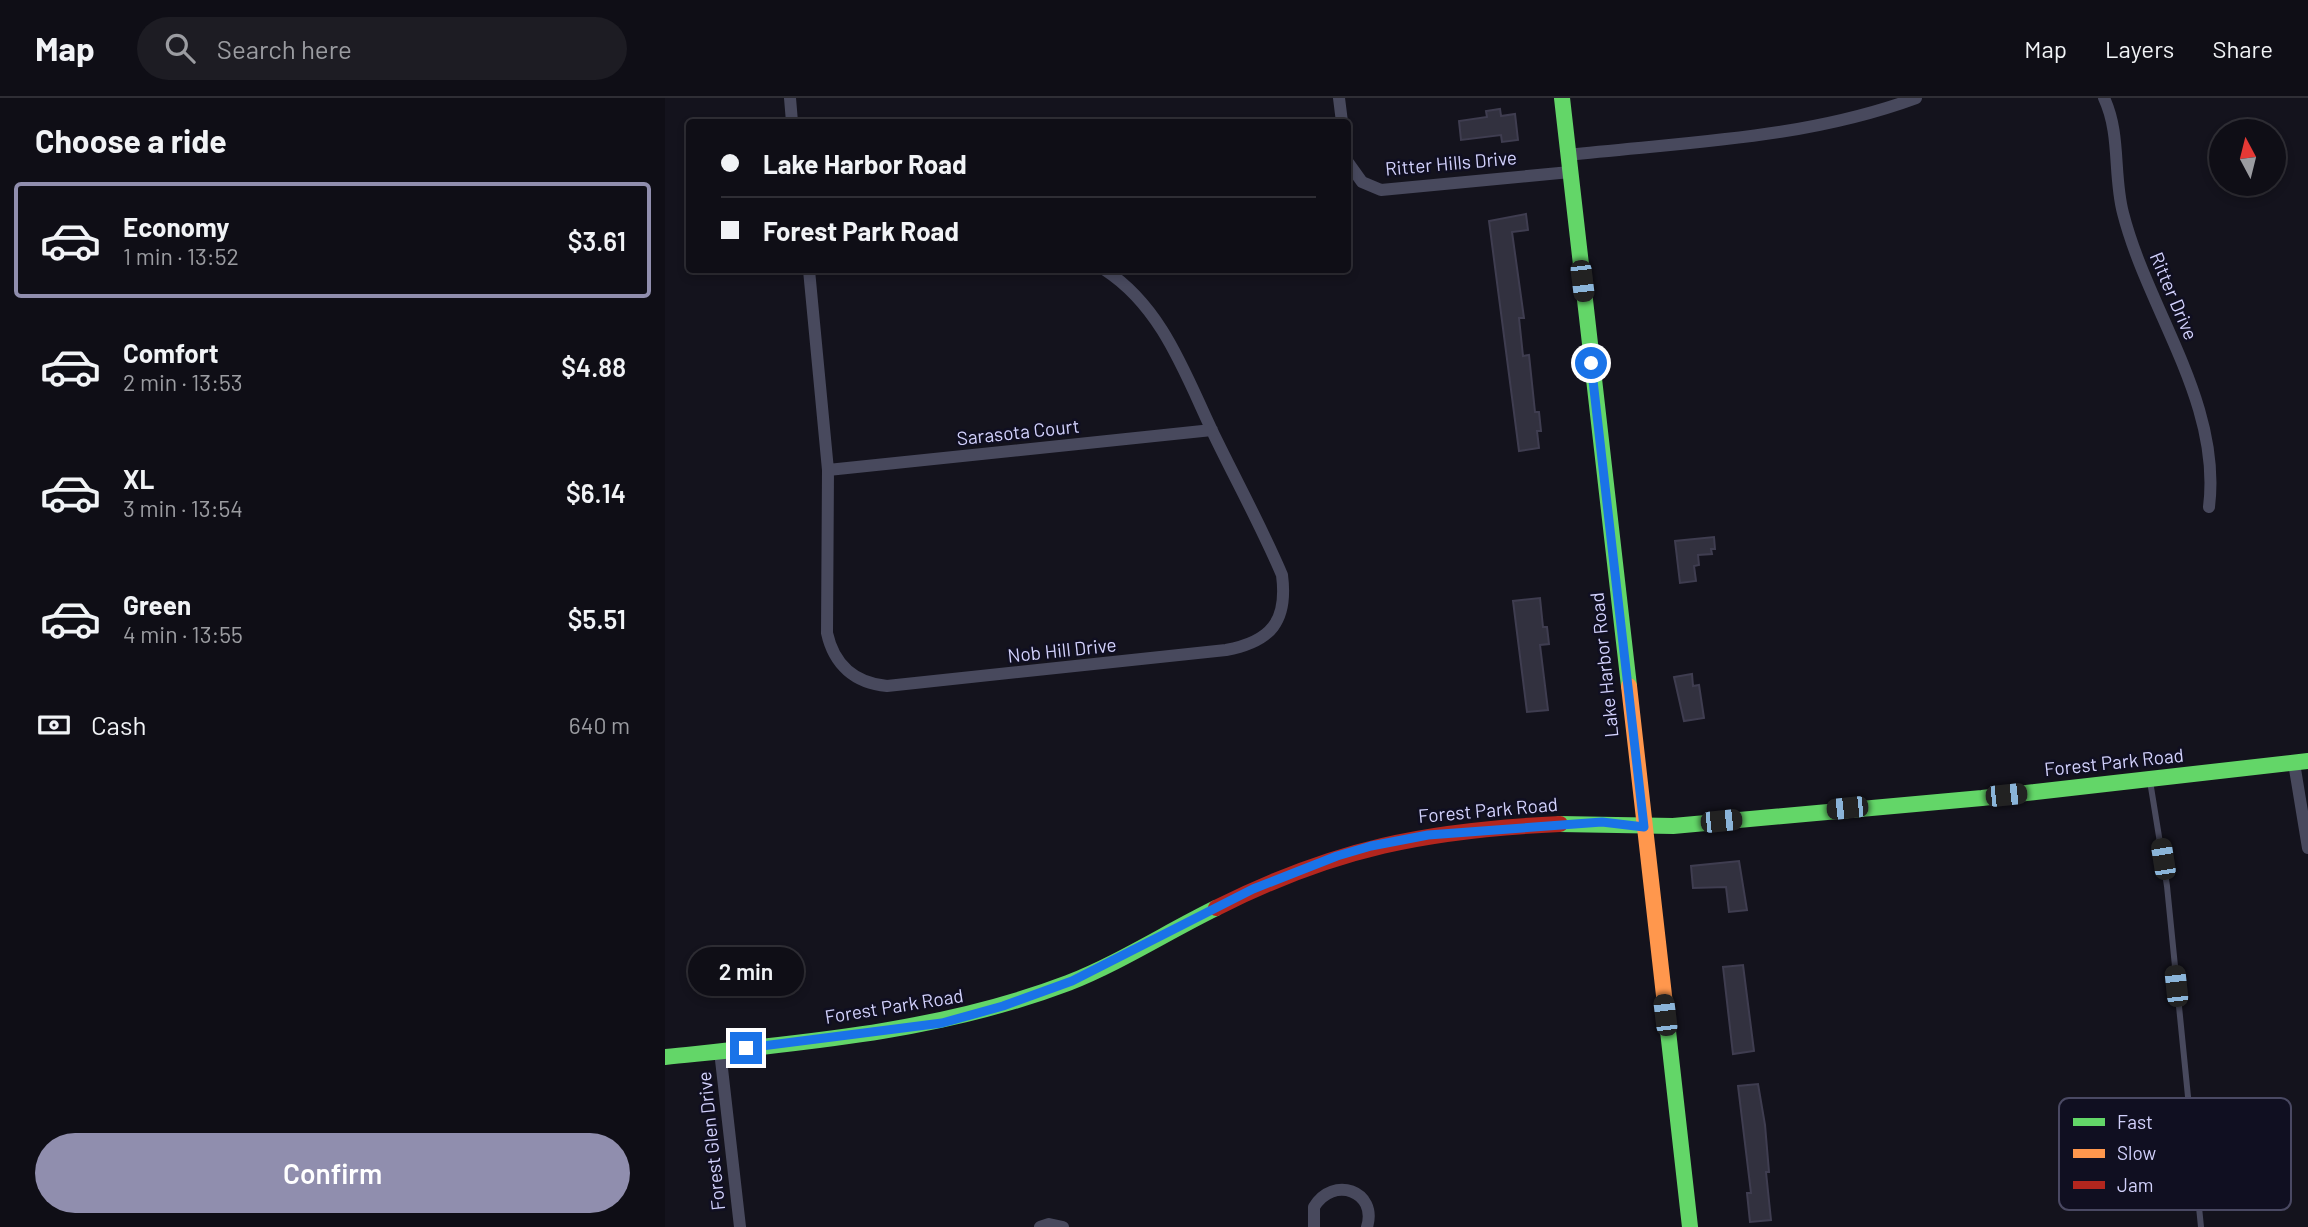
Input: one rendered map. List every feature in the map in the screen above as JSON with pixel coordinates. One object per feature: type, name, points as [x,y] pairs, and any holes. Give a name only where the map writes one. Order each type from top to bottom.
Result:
[{"type":"street","points":[[790,98],[792,119]]},
{"type":"street","points":[[1339,98],[1342,119]]},
{"type":"street","name":"Lake Harbor Road","points":[[1562,98],[1690,1227]]},
{"type":"street","points":[[1568,155],[1801,131],[1880,111],[1916,98]]},
{"type":"street","name":"Ritter Drive","points":[[2104,98],[2113,125],[2122,210],[2140,270],[2177,353],[2207,437],[2213,479],[2209,507]]},
{"type":"street","name":"Ritter Hills Drive","points":[[1351,168],[1361,182],[1381,190],[1570,172]]},
{"type":"street","name":"Nob Hill Drive","points":[[809,273],[828,470],[829,642],[838,661],[853,676],[878,685],[954,681],[1226,650],[1261,640],[1278,620],[1283,607],[1282,575],[1187,375],[1157,321],[1132,291],[1109,273]]},
{"type":"street","name":"Sarasota Court","points":[[828,470],[1212,430]]},
{"type":"street","points":[[2301,762],[2308,848]]},
{"type":"street","name":"Forest Park Road","points":[[665,1057],[942,1023],[1003,1006],[1072,981],[1253,889],[1337,856],[1428,835],[1588,823],[1644,827],[1982,797],[2301,762]]},
{"type":"street","name":"Forest Glen Drive","points":[[720,1051],[740,1227]]},
{"type":"street","points":[[1314,1227],[1314,1207],[1319,1199],[1336,1189],[1346,1189],[1362,1198],[1369,1214],[1367,1227]]},
{"type":"street","points":[[1040,1227],[1063,1227]]},
{"type":"lane","points":[[2150,779],[2167,886],[2188,1098]]},
{"type":"building","points":[[1500,109],[1501,116],[1515,114],[1518,140],[1502,142],[1501,135],[1461,140],[1459,121],[1487,117],[1486,111]]},
{"type":"building","points":[[1526,214],[1528,230],[1512,232],[1524,318],[1519,318],[1523,356],[1529,355],[1535,412],[1539,412],[1541,431],[1537,431],[1539,448],[1519,451],[1489,221]]},
{"type":"building","points":[[1714,537],[1715,549],[1711,549],[1712,554],[1698,555],[1699,565],[1694,566],[1696,581],[1680,583],[1675,541]]},
{"type":"building","points":[[1540,598],[1543,627],[1547,627],[1549,644],[1540,645],[1548,710],[1527,712],[1513,601]]},
{"type":"building","points":[[1692,674],[1693,686],[1699,685],[1704,718],[1684,721],[1674,677]]},
{"type":"building","points":[[1739,861],[1747,910],[1729,912],[1726,887],[1693,888],[1691,866]]},
{"type":"building","points":[[1743,965],[1754,1051],[1733,1054],[1723,967]]},
{"type":"building","points":[[1758,1084],[1765,1125],[1771,1220],[1750,1222],[1747,1193],[1751,1193],[1738,1086]]},
{"type":"traffic: fast","points":[[1562,98],[1629,686]]},
{"type":"traffic: fast","points":[[1560,824],[1673,826],[1982,798],[2308,761]]},
{"type":"traffic: fast","points":[[665,1057],[869,1033],[920,1024],[1019,1000],[1087,975],[1216,908]]},
{"type":"traffic: fast","points":[[1666,1013],[1690,1227]]},
{"type":"traffic: slow","points":[[1629,686],[1666,1013]]},
{"type":"traffic: jam","points":[[1216,908],[1301,870],[1383,846],[1467,831],[1560,824]]},
{"type":"route","points":[[746,1048],[942,1023],[1003,1006],[1072,981],[1253,889],[1337,856],[1371,846],[1428,835],[1602,822],[1644,827],[1591,363]]}]
